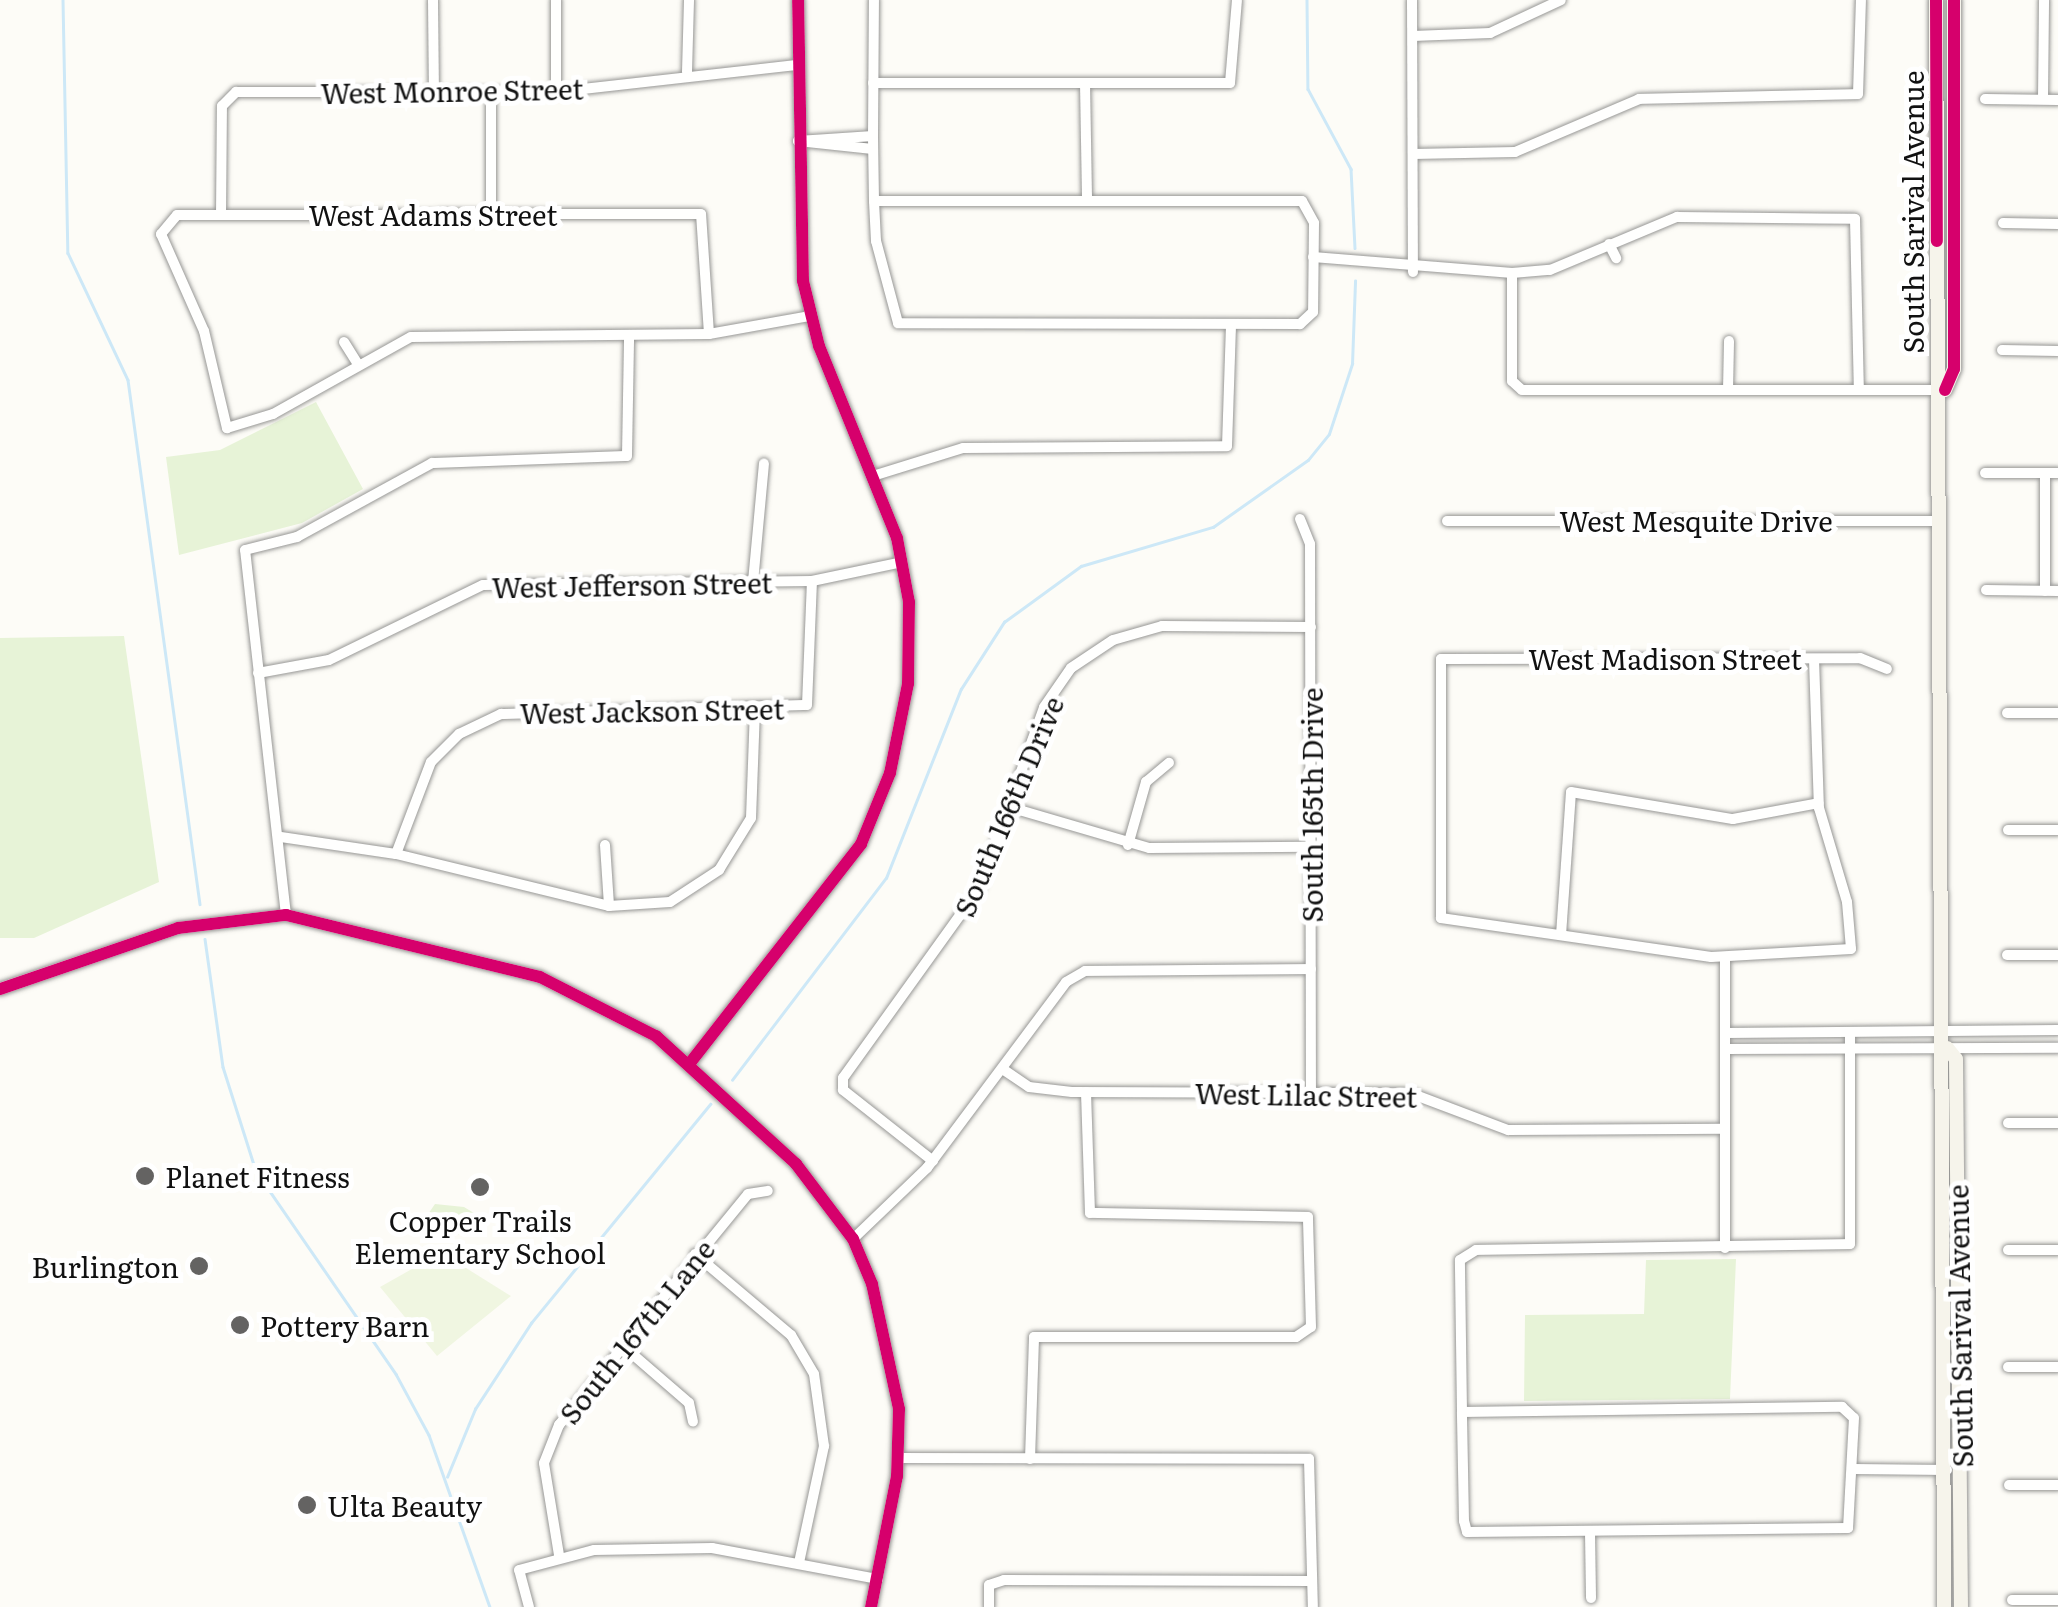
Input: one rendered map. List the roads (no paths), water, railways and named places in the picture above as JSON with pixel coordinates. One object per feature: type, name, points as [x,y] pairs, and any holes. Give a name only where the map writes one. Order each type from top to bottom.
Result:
[{"type":"main road","name":"South Sarival Avenue","points":[[1936,0],[1937,368],[1945,390],[1947,1030],[1946,1048],[1937,1059],[1944,1607]]},
{"type":"main road","name":"South Sarival Avenue","points":[[1945,390],[1954,369],[1954,0]]},
{"type":"main road","name":"South Sarival Avenue","points":[[1946,1048],[1956,1059],[1961,1607]]},
{"type":"street","points":[[433,0],[434,92]]},
{"type":"street","points":[[556,0],[556,92]]},
{"type":"street","points":[[687,72],[689,0]]},
{"type":"street","points":[[690,1063],[862,844],[906,705],[902,562],[876,475],[819,346],[810,316],[798,141],[798,0]]},
{"type":"street","points":[[874,0],[874,201],[898,323],[1231,324],[1310,319],[1310,208],[1086,200],[874,201]]},
{"type":"street","points":[[873,83],[1236,79],[1237,0]]},
{"type":"street","points":[[1412,0],[1413,272]]},
{"type":"street","points":[[1413,36],[1490,32],[1561,0]]},
{"type":"street","points":[[1413,154],[1515,152],[1639,99],[1858,94],[1860,0]]},
{"type":"street","points":[[2043,100],[2044,0]]},
{"type":"street","name":"West Monroe Street","points":[[221,214],[225,96],[556,92],[687,72],[798,65]]},
{"type":"street","points":[[1085,83],[1086,200]]},
{"type":"street","points":[[491,92],[491,214]]},
{"type":"street","points":[[1984,100],[2058,100]]},
{"type":"street","points":[[798,141],[873,136]]},
{"type":"street","points":[[798,141],[873,150]]},
{"type":"street","name":"West Adams Street","points":[[357,363],[273,414],[226,428],[204,330],[164,252],[165,218],[221,214],[701,214],[709,334]]},
{"type":"street","points":[[1313,257],[1413,272],[1512,274],[1550,270],[1676,216],[1854,218],[1859,390]]},
{"type":"street","points":[[2004,223],[2058,224]]},
{"type":"street","points":[[1609,244],[1616,258]]},
{"type":"street","points":[[1512,274],[1514,388],[1945,390]]},
{"type":"street","points":[[344,342],[357,363],[425,336],[709,334],[810,316]]},
{"type":"street","points":[[876,475],[963,448],[1227,446],[1231,324]]},
{"type":"street","points":[[286,915],[245,550],[297,537],[432,462],[627,456],[629,336]]},
{"type":"street","points":[[1728,390],[1729,341]]},
{"type":"street","points":[[2002,350],[2058,350]]},
{"type":"street","points":[[753,582],[764,464]]},
{"type":"street","points":[[1985,473],[2058,473]]},
{"type":"street","points":[[2045,473],[2045,591]]},
{"type":"street","name":"South 165th Drive","points":[[1300,519],[1310,544],[1311,1092]]},
{"type":"street","name":"West Mesquite Drive","points":[[1448,521],[1945,521]]},
{"type":"street","name":"West Jefferson Street","points":[[258,673],[329,660],[483,585],[812,581],[902,562]]},
{"type":"street","name":"West Jackson Street","points":[[396,854],[430,762],[459,734],[501,714],[808,705],[812,581]]},
{"type":"street","points":[[1986,590],[2058,591]]},
{"type":"street","name":"South 166th Drive","points":[[932,1161],[843,1090],[950,940],[1010,807],[1044,706],[1071,668],[1113,640],[1162,626],[1311,626]]},
{"type":"street","name":"West Madison Street","points":[[1562,935],[1441,918],[1441,659],[1814,659],[1887,669]]},
{"type":"street","points":[[1814,659],[1818,803],[1851,949],[1726,957],[1562,935],[1571,792],[1733,819],[1818,803]]},
{"type":"street","points":[[280,837],[396,854],[609,906],[680,898],[719,870],[750,818],[755,707]]},
{"type":"street","points":[[2007,713],[2058,713]]},
{"type":"street","points":[[1128,845],[1146,782],[1169,763]]},
{"type":"street","points":[[1010,807],[1128,845],[1311,847]]},
{"type":"street","points":[[2008,830],[2058,830]]},
{"type":"street","points":[[605,845],[609,906]]},
{"type":"street","points":[[0,989],[203,922],[286,915],[540,977],[631,1019],[690,1063],[796,1164],[852,1239],[889,1336],[898,1458],[871,1607]]},
{"type":"street","points":[[2007,956],[2058,956]]},
{"type":"street","points":[[1726,957],[1726,1248]]},
{"type":"street","points":[[852,1239],[932,1161],[1004,1070],[1066,982],[1084,970],[1311,970]]},
{"type":"street","points":[[1726,1033],[2058,1030]]},
{"type":"street","points":[[1462,1412],[1851,1412],[1853,1469],[1848,1528],[1467,1532],[1462,1412],[1467,1252],[1850,1244],[1850,1032]]},
{"type":"street","points":[[1726,1049],[2058,1048]]},
{"type":"street","name":"West Lilac Street","points":[[1004,1070],[1029,1087],[1086,1092],[1431,1096],[1508,1130],[1725,1129]]},
{"type":"street","points":[[1030,1459],[1034,1337],[1306,1334],[1308,1216],[1090,1213],[1086,1092]]},
{"type":"street","points":[[2008,1123],[2058,1123]]},
{"type":"street","name":"South 167th Lane","points":[[560,1556],[544,1463],[559,1425],[695,1254],[748,1194],[768,1191]]},
{"type":"street","points":[[2008,1250],[2058,1250]]},
{"type":"street","points":[[695,1254],[791,1335],[814,1374],[824,1446],[799,1563]]},
{"type":"street","points":[[622,1346],[688,1403],[693,1422]]},
{"type":"street","points":[[2008,1367],[2058,1367]]},
{"type":"street","points":[[898,1458],[1309,1458],[1313,1607]]},
{"type":"street","points":[[1853,1469],[1961,1470]]},
{"type":"street","points":[[2010,1485],[2058,1484]]},
{"type":"street","points":[[1590,1533],[1591,1598]]},
{"type":"street","points":[[529,1607],[519,1570],[560,1556],[688,1546],[878,1579]]},
{"type":"street","points":[[989,1607],[989,1585],[1312,1581]]},
{"type":"street","points":[[2012,1600],[2058,1600]]},
{"type":"waterway","points":[[63,0],[68,253],[128,380],[200,904]]},
{"type":"waterway","points":[[1307,0],[1308,89],[1351,169],[1355,248]]},
{"type":"waterway","points":[[732,1080],[886,878],[961,689],[1004,622],[1081,566],[1213,527],[1308,460],[1329,434],[1352,364],[1355,281]]},
{"type":"waterway","points":[[205,939],[223,1067],[256,1171],[396,1374],[429,1435],[490,1607]]},
{"type":"waterway","points":[[447,1477],[475,1409],[531,1323],[710,1104]]},
{"type":"place","name":"Planet Fitness","points":[[145,1176]]},
{"type":"place","name":"Copper Trails Elementary School","points":[[480,1187]]},
{"type":"place","name":"Burlington","points":[[199,1266]]},
{"type":"place","name":"Pottery Barn","points":[[240,1325]]},
{"type":"place","name":"Ulta Beauty","points":[[307,1505]]}]
